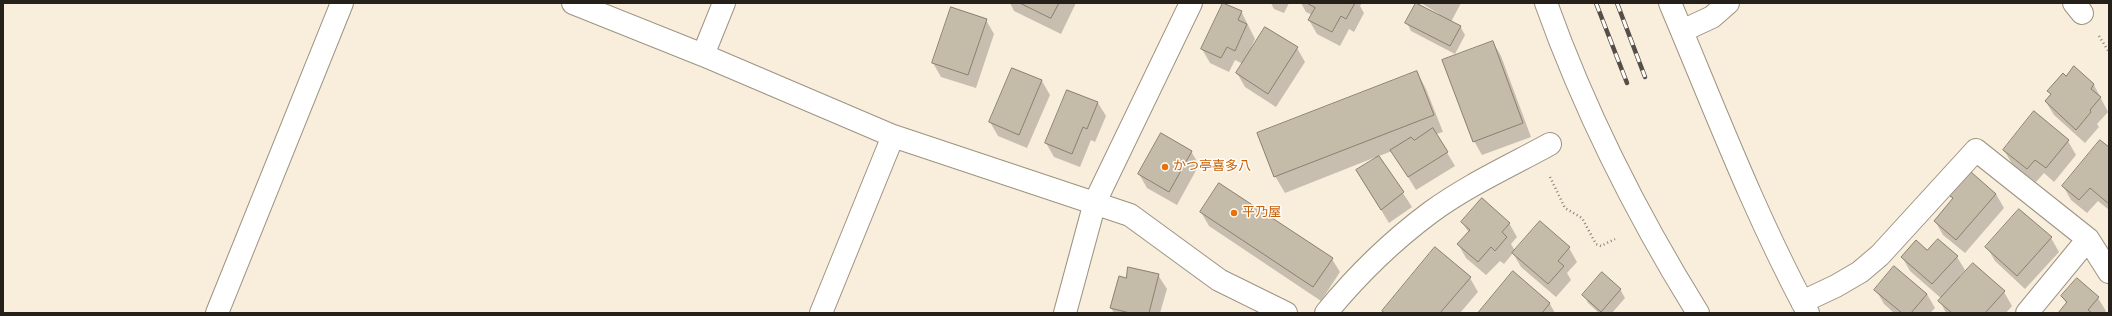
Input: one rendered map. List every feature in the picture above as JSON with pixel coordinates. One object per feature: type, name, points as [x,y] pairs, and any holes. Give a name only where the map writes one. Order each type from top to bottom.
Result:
[{"type":"street","points":[[217,313],[342,3]]},
{"type":"street","points":[[573,3],[893,136],[1095,202],[1130,215],[1219,280],[1265,308],[1286,313]]},
{"type":"street","points":[[703,56],[724,3]]},
{"type":"street","points":[[1065,313],[1095,202],[1191,3]]},
{"type":"street","points":[[1546,3],[1585,99],[1621,178],[1647,228],[1698,313]]},
{"type":"street","points":[[1670,3],[1758,213],[1805,307],[1860,272],[1880,255],[1976,150],[2088,239],[2109,272]]},
{"type":"street","points":[[1682,31],[1712,17],[1728,3]]},
{"type":"street","points":[[821,313],[893,136]]},
{"type":"street","points":[[1326,313],[1347,288],[1392,243],[1432,211],[1476,183],[1544,147]]},
{"type":"street","points":[[2027,313],[2088,239]]},
{"type":"path","points":[[1544,147],[1565,208],[1582,218],[1596,244],[1601,246],[1615,239]]},
{"type":"building","points":[[1020,3],[1059,3],[1051,18]]},
{"type":"building","points":[[1223,3],[1242,11],[1238,20],[1247,24],[1235,51],[1227,47],[1221,58],[1201,49]]},
{"type":"building","points":[[1307,3],[1355,3],[1346,19],[1341,16],[1332,32],[1308,20],[1315,8]]},
{"type":"building","points":[[1416,3],[1461,26],[1450,46],[1405,23]]},
{"type":"building","points":[[951,7],[987,19],[968,75],[932,63]]},
{"type":"building","points":[[1265,27],[1298,47],[1268,94],[1236,73]]},
{"type":"building","points":[[1493,41],[1523,123],[1473,142],[1442,60]]},
{"type":"building","points":[[2074,66],[2094,84],[2091,89],[2101,97],[2076,130],[2045,101],[2051,94],[2047,91],[2063,73],[2066,76]]},
{"type":"building","points":[[1012,68],[1042,80],[1019,135],[989,122]]},
{"type":"building","points":[[1417,71],[1434,115],[1274,177],[1257,133]]},
{"type":"building","points":[[1067,90],[1098,102],[1087,129],[1083,127],[1072,154],[1045,143]]},
{"type":"building","points":[[2034,111],[2069,140],[2046,168],[2035,160],[2027,169],[2003,150]]},
{"type":"building","points":[[1433,128],[1448,152],[1408,177],[1390,150],[1411,137],[1414,140]]},
{"type":"building","points":[[1161,133],[1192,151],[1169,192],[1138,174]]},
{"type":"building","points":[[2100,140],[2109,147],[2109,204],[2090,188],[2079,200],[2062,186]]},
{"type":"building","points":[[1379,156],[1404,192],[1381,210],[1356,170]]},
{"type":"building","points":[[1971,172],[1996,194],[1956,240],[1934,221],[1953,198],[1950,196]]},
{"type":"building","points":[[1219,183],[1333,258],[1313,287],[1200,212]]},
{"type":"building","points":[[1482,198],[1510,223],[1502,232],[1507,237],[1495,251],[1491,247],[1478,262],[1457,244],[1470,230],[1461,222]]},
{"type":"building","points":[[2019,209],[2052,237],[2017,276],[1985,247]]},
{"type":"building","points":[[1540,221],[1570,247],[1558,261],[1564,266],[1548,284],[1512,253]]},
{"type":"building","points":[[1938,239],[1958,256],[1932,284],[1901,257],[1916,240],[1927,250]]},
{"type":"building","points":[[1435,247],[1471,277],[1440,313],[1385,313],[1382,311]]},
{"type":"building","points":[[1973,263],[2005,291],[1985,313],[1952,313],[1938,301]]},
{"type":"building","points":[[1894,266],[1927,294],[1911,313],[1902,313],[1874,290]]},
{"type":"building","points":[[1128,267],[1159,274],[1149,313],[1130,313],[1110,308],[1119,276],[1126,278]]},
{"type":"building","points":[[1513,271],[1550,303],[1542,313],[1478,313]]},
{"type":"building","points":[[1602,272],[1621,289],[1601,312],[1582,295]]},
{"type":"building","points":[[2077,278],[2099,297],[2088,310],[2092,313],[2058,313],[2067,302],[2061,296]]},
{"type":"railway","points":[[1596,3],[1627,83]]},
{"type":"railway","points":[[1617,3],[1645,77]]},
{"type":"place","name":"かつ亭喜多八","points":[[1165,167]]},
{"type":"place","name":"平乃屋","points":[[1234,213]]}]
